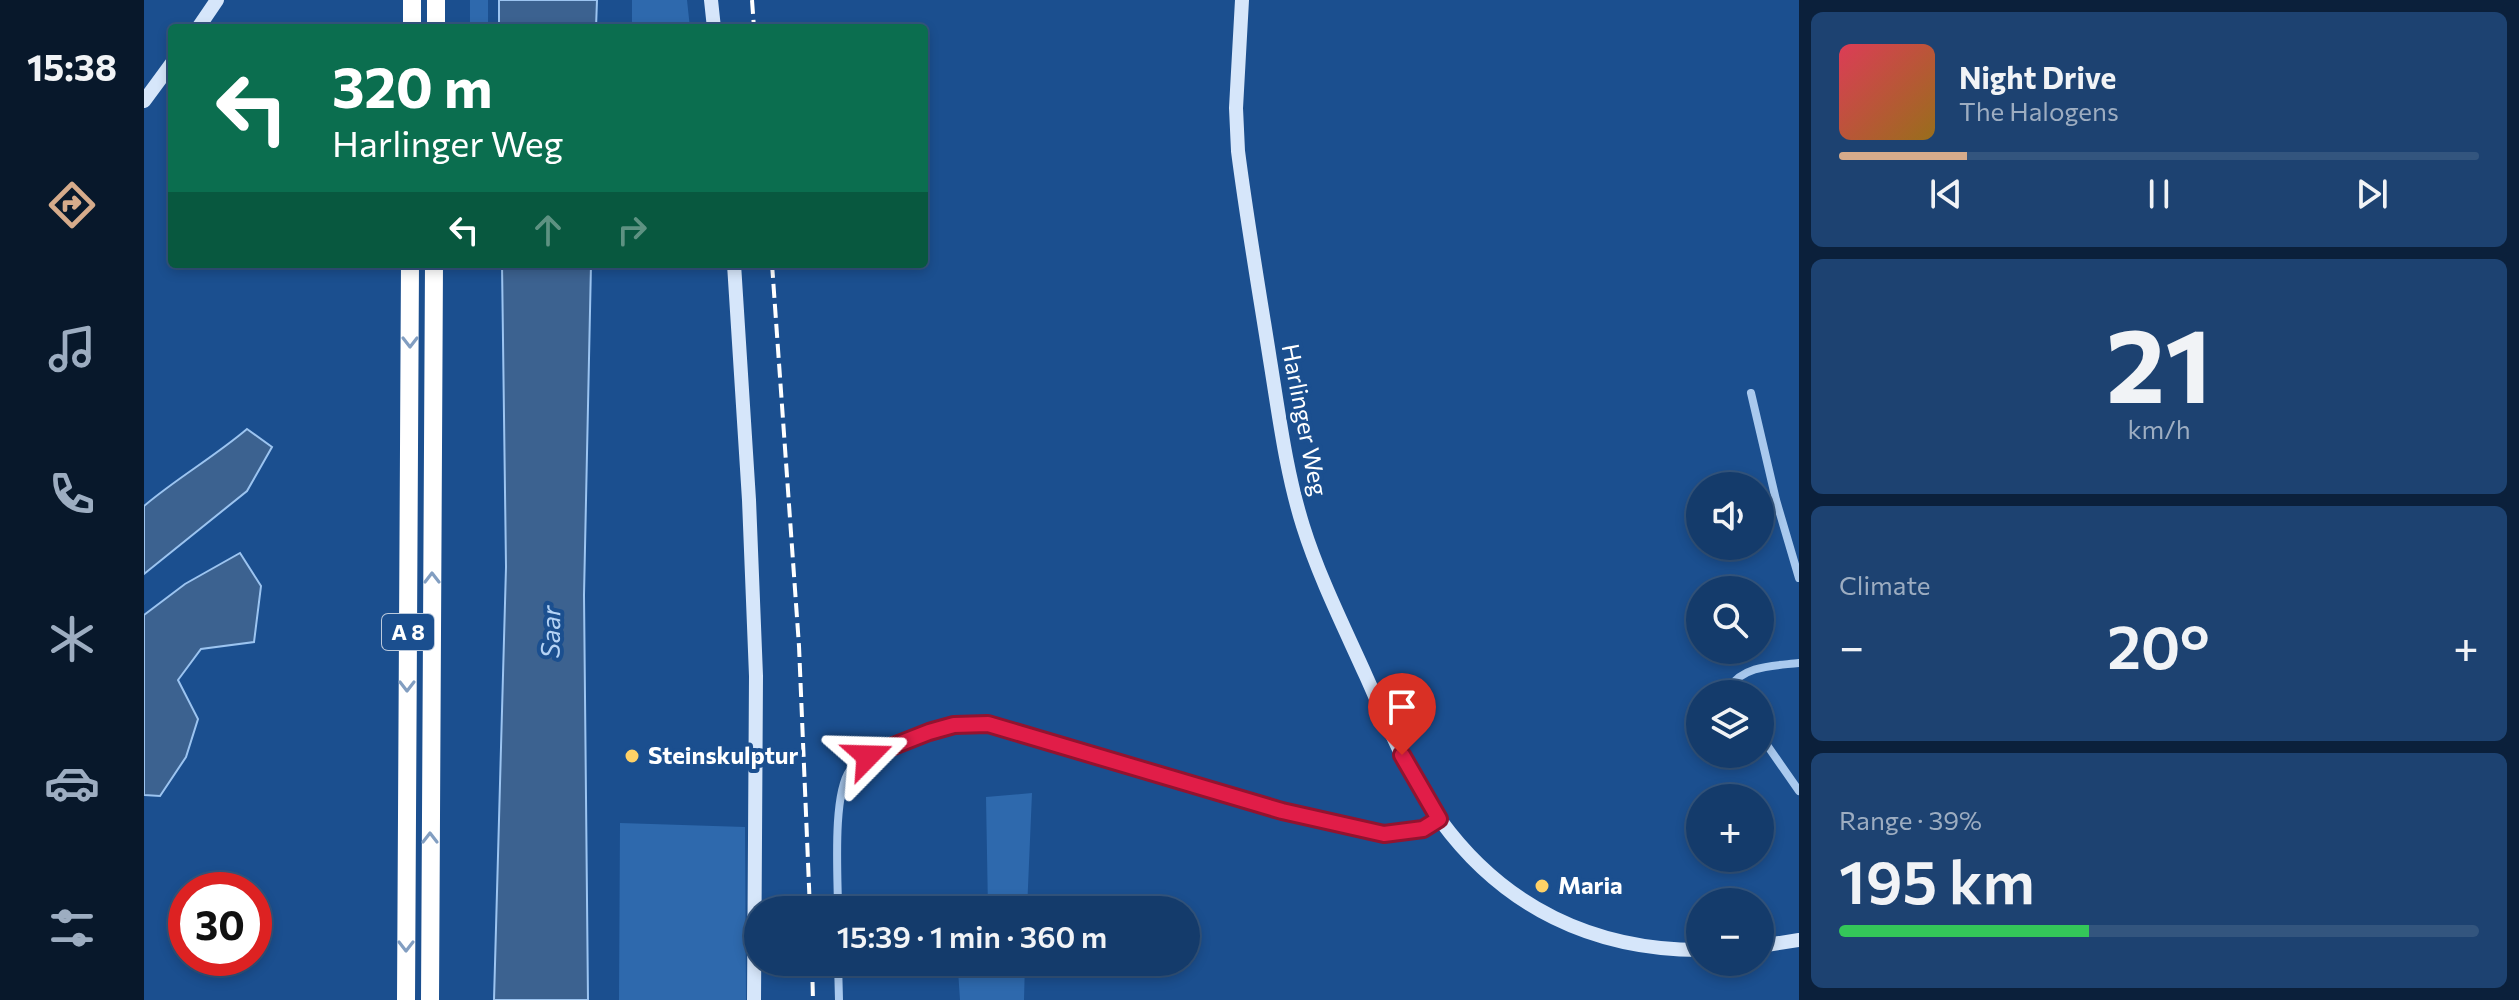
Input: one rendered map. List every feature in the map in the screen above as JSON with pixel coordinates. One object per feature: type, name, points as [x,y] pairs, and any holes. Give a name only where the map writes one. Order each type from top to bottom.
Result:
[{"type":"highway","points":[[412,0],[412,24]]},
{"type":"highway","points":[[436,0],[436,24]]},
{"type":"highway","name":"A 8","points":[[406,1000],[410,268]]},
{"type":"highway","name":"A 8","points":[[430,1000],[434,268]]},
{"type":"street","points":[[201,24],[217,0]]},
{"type":"street","points":[[711,0],[714,24]]},
{"type":"street","name":"Harlinger Weg","points":[[1242,0],[1236,108],[1238,151],[1276,400],[1293,488],[1303,527],[1325,584],[1389,729],[1439,819],[1490,876],[1509,892],[1582,930],[1633,945],[1686,949]]},
{"type":"street","points":[[144,101],[168,68]]},
{"type":"street","points":[[734,268],[756,676],[754,1000]]},
{"type":"street","points":[[1751,393],[1776,500],[1799,578]]},
{"type":"street","points":[[1735,680],[1748,671],[1799,663]]},
{"type":"street","points":[[838,896],[838,826],[842,793],[850,770],[868,756],[954,725],[988,724],[1282,811],[1384,834],[1423,829],[1439,819]]},
{"type":"street","points":[[1774,755],[1799,791]]},
{"type":"street","points":[[1774,944],[1799,940]]},
{"type":"street","points":[[838,976],[839,1000]]},
{"type":"shaded area","points":[[470,0],[488,0],[488,24],[470,24]]},
{"type":"shaded area","points":[[632,0],[687,0],[690,24],[632,24]]},
{"type":"shaded area","points":[[1032,793],[1028,896],[988,896],[986,797]]},
{"type":"shaded area","points":[[620,823],[745,827],[746,1000],[619,1000]]},
{"type":"shaded area","points":[[958,976],[1025,976],[1024,1000],[960,1000]]},
{"type":"water","points":[[499,0],[597,0],[596,24],[499,24]]},
{"type":"water","name":"Saar","points":[[502,268],[591,268],[584,595],[588,1000],[494,1000],[506,567]]},
{"type":"water","points":[[247,429],[272,447],[247,491],[144,574],[144,506]]},
{"type":"water","points":[[240,553],[261,586],[254,642],[201,649],[178,680],[198,719],[186,757],[160,796],[144,795],[144,615],[185,584]]},
{"type":"railway","points":[[752,0],[754,24]]},
{"type":"railway","points":[[772,268],[799,646],[809,896]]},
{"type":"railway","points":[[812,976],[813,1000]]},
{"type":"place","name":"Steinskulptur","points":[[632,756]]},
{"type":"place","name":"Maria","points":[[1542,886]]},
{"type":"route","points":[[868,756],[954,725],[988,724],[1282,811],[1384,834],[1423,829],[1439,819],[1402,755]]}]
